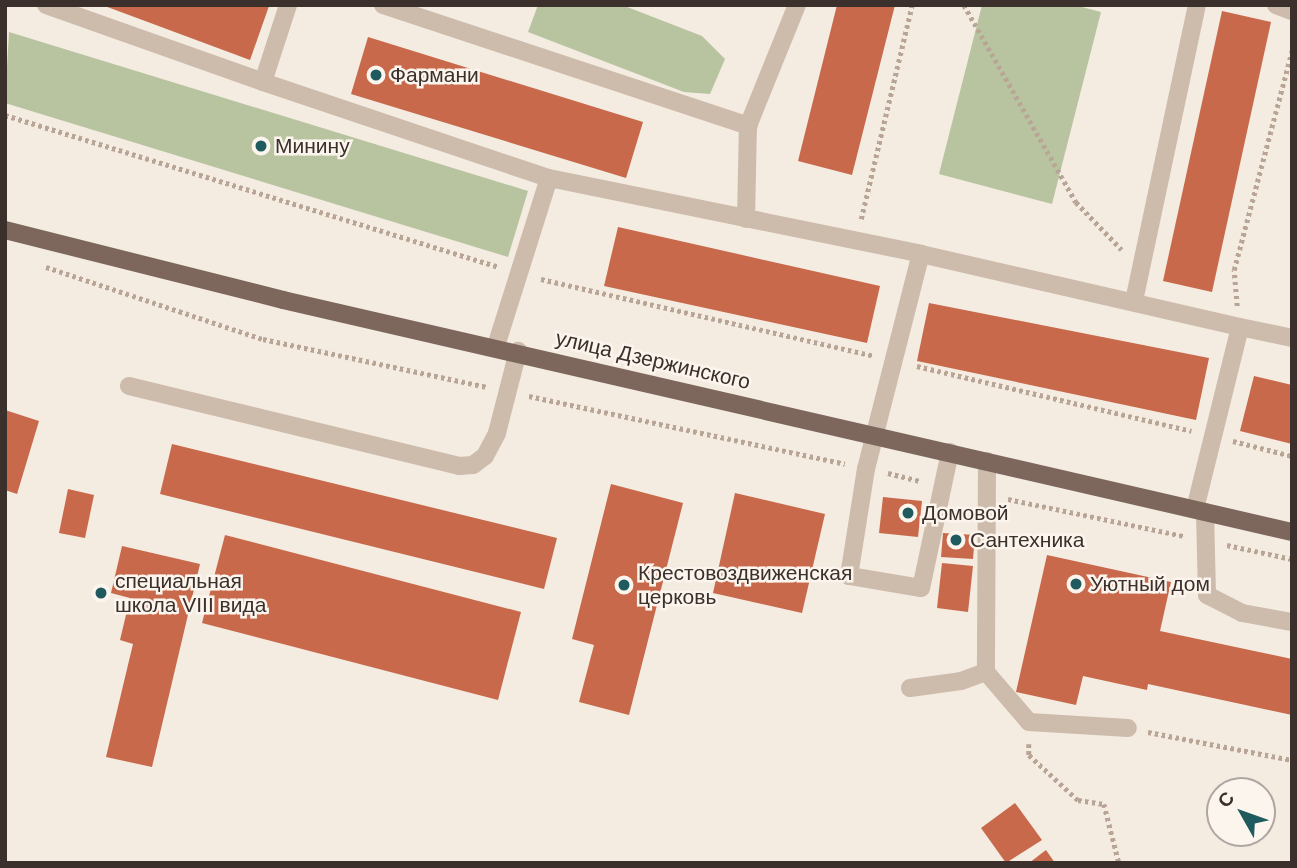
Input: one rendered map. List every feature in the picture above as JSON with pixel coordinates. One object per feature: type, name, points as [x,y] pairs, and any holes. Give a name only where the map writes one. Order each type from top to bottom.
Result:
[{"type":"main road","name":"улица Дзержинского","points":[[5,230],[283,300],[518,351],[1292,532]]},
{"type":"street","points":[[46,5],[263,82],[549,178],[921,254],[1292,338]]},
{"type":"street","points":[[263,82],[288,5]]},
{"type":"street","points":[[383,5],[748,126]]},
{"type":"street","points":[[746,219],[748,126],[797,5]]},
{"type":"street","points":[[1134,301],[1197,5]]},
{"type":"street","points":[[1276,5],[1292,11]]},
{"type":"street","points":[[496,346],[549,178]]},
{"type":"street","points":[[921,254],[878,435],[866,469],[849,576],[921,587],[950,452]]},
{"type":"street","points":[[1240,327],[1213,436],[1200,510],[1206,541],[1207,596],[1242,613],[1292,622]]},
{"type":"street","points":[[130,386],[459,466],[473,465],[485,456],[518,351]]},
{"type":"street","points":[[987,461],[986,672],[1029,722],[1128,728]]},
{"type":"street","points":[[910,688],[961,681],[986,672]]},
{"type":"path","points":[[855,241],[912,5]]},
{"type":"path","points":[[964,5],[1076,202],[1140,273]]},
{"type":"path","points":[[1240,327],[1234,270],[1292,50]]},
{"type":"path","points":[[5,115],[519,274],[1292,456]]},
{"type":"path","points":[[44,266],[263,339],[944,486]]},
{"type":"path","points":[[987,495],[1292,559]]},
{"type":"path","points":[[1029,722],[1029,755],[1078,800],[1104,804],[1119,863]]},
{"type":"path","points":[[1128,728],[1292,760]]},
{"type":"green space","points":[[538,5],[622,5],[702,36],[725,59],[710,94],[684,92],[528,32]]},
{"type":"green space","points":[[982,5],[1074,5],[1101,12],[1052,204],[939,174]]},
{"type":"green space","points":[[9,32],[528,191],[508,257],[5,103]]},
{"type":"building","points":[[102,5],[266,5],[269,6],[250,60]]},
{"type":"building","points":[[837,5],[895,5],[852,175],[798,161]]},
{"type":"building","points":[[1222,11],[1271,22],[1212,292],[1163,281]]},
{"type":"building","points":[[368,37],[643,122],[626,178],[351,94]]},
{"type":"building","points":[[618,227],[880,286],[867,343],[604,286]]},
{"type":"building","points":[[929,303],[1209,358],[1196,420],[917,361]]},
{"type":"building","points":[[1254,376],[1292,385],[1292,444],[1240,431]]},
{"type":"building","points":[[5,410],[39,421],[17,494],[5,490]]},
{"type":"building","points":[[172,444],[557,538],[544,589],[160,494]]},
{"type":"building","name":"Крестовоздвиженская церковь","points":[[611,484],[683,503],[629,715],[579,702],[594,645],[572,639]]},
{"type":"building","points":[[68,489],[94,495],[85,538],[59,533]]},
{"type":"building","points":[[735,493],[825,514],[802,613],[713,593]]},
{"type":"building","points":[[883,497],[922,501],[918,537],[879,533]]},
{"type":"building","points":[[943,533],[975,535],[973,559],[941,557]]},
{"type":"building","points":[[225,535],[521,612],[498,700],[202,623]]},
{"type":"building","points":[[122,546],[200,564],[152,767],[106,757],[133,644],[120,640],[130,598],[111,593]]},
{"type":"building","points":[[1047,555],[1171,582],[1160,631],[1292,659],[1292,715],[1148,684],[1147,690],[1083,676],[1076,705],[1016,692]]},
{"type":"building","points":[[942,563],[973,566],[968,612],[937,608]]},
{"type":"building","points":[[1015,803],[1042,840],[1006,863],[981,828]]},
{"type":"building","points":[[1046,850],[1055,863],[1029,863]]},
{"type":"place","name":"Фармани","points":[[376,75]]},
{"type":"place","name":"Минину","points":[[261,146]]},
{"type":"place","name":"Домовой","points":[[908,513]]},
{"type":"place","name":"Сантехника","points":[[956,540]]},
{"type":"place","name":"Уютный дом","points":[[1076,584]]},
{"type":"place","name":"Крестовоздвиженская церковь","points":[[624,585]]},
{"type":"place","name":"специальная школа VIII вида","points":[[101,593]]}]
